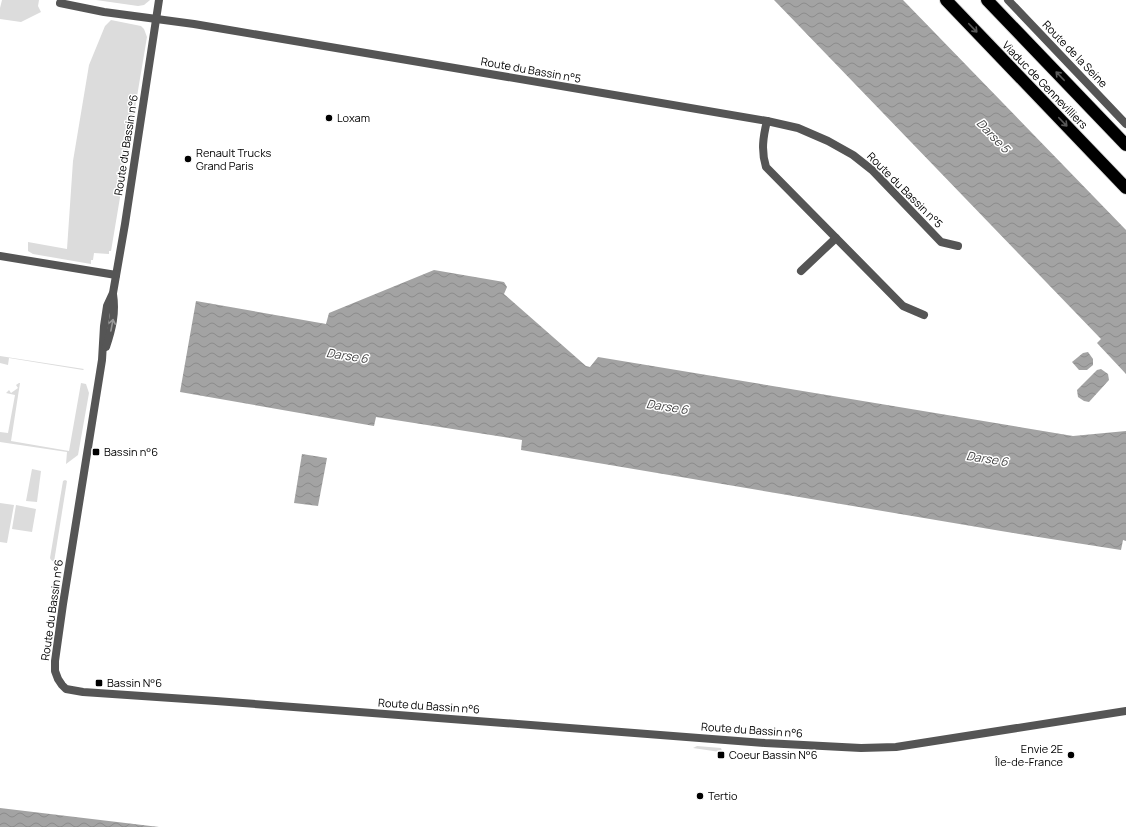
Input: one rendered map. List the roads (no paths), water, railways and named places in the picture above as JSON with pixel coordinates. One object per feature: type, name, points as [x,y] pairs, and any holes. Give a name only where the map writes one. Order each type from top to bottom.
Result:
[{"type":"highway","name":"Viaduc de Gennevilliers","points":[[946,0],[1126,188]]},
{"type":"highway","name":"Viaduc de Gennevilliers","points":[[987,0],[1126,145]]},
{"type":"street","name":"Route du Bassin n°6","points":[[159,0],[125,224],[113,293],[107,306],[104,326],[103,357],[62,604],[55,671],[58,679],[66,689],[83,692],[222,701],[765,743],[867,748],[911,745],[1126,711]]},
{"type":"street","name":"Route de la Seine","points":[[1008,0],[1126,124]]},
{"type":"street","name":"Route du Bassin n°5","points":[[60,3],[104,12],[194,24],[767,121],[798,128],[828,141],[853,155],[872,170],[941,242],[958,246]]},
{"type":"street","points":[[767,121],[762,145],[766,167],[903,306],[924,315]]},
{"type":"street","points":[[801,271],[836,238]]},
{"type":"street","points":[[0,256],[116,275]]},
{"type":"water","name":"Darse 5","points":[[774,0],[903,0],[1126,230],[1126,374],[1097,343],[1101,339]]},
{"type":"water","name":"Darse 6","points":[[434,270],[504,282],[507,287],[504,294],[586,366],[590,367],[598,357],[1073,436],[1126,431],[1126,541],[1123,540],[1121,550],[521,450],[522,440],[376,417],[374,426],[180,392],[196,301],[326,324],[329,313]]},
{"type":"water","points":[[1088,352],[1093,359],[1093,365],[1087,370],[1079,370],[1072,362],[1083,353]]},
{"type":"water","points":[[1101,369],[1108,374],[1109,380],[1089,402],[1078,397],[1077,390],[1097,370]]},
{"type":"water","points":[[302,454],[327,458],[318,506],[294,503]]},
{"type":"water","points":[[0,808],[159,827],[0,827]]},
{"type":"place","name":"Loxam","points":[[329,118]]},
{"type":"place","name":"Renault Trucks Grand Paris","points":[[188,159]]},
{"type":"place","name":"Bassin n°6","points":[[96,452]]},
{"type":"place","name":"Bassin N°6","points":[[99,683]]},
{"type":"place","name":"Coeur Bassin N°6","points":[[721,755]]},
{"type":"place","name":"Envie 2E Île-de-France","points":[[1071,755]]},
{"type":"place","name":"Tertio","points":[[700,796]]}]
